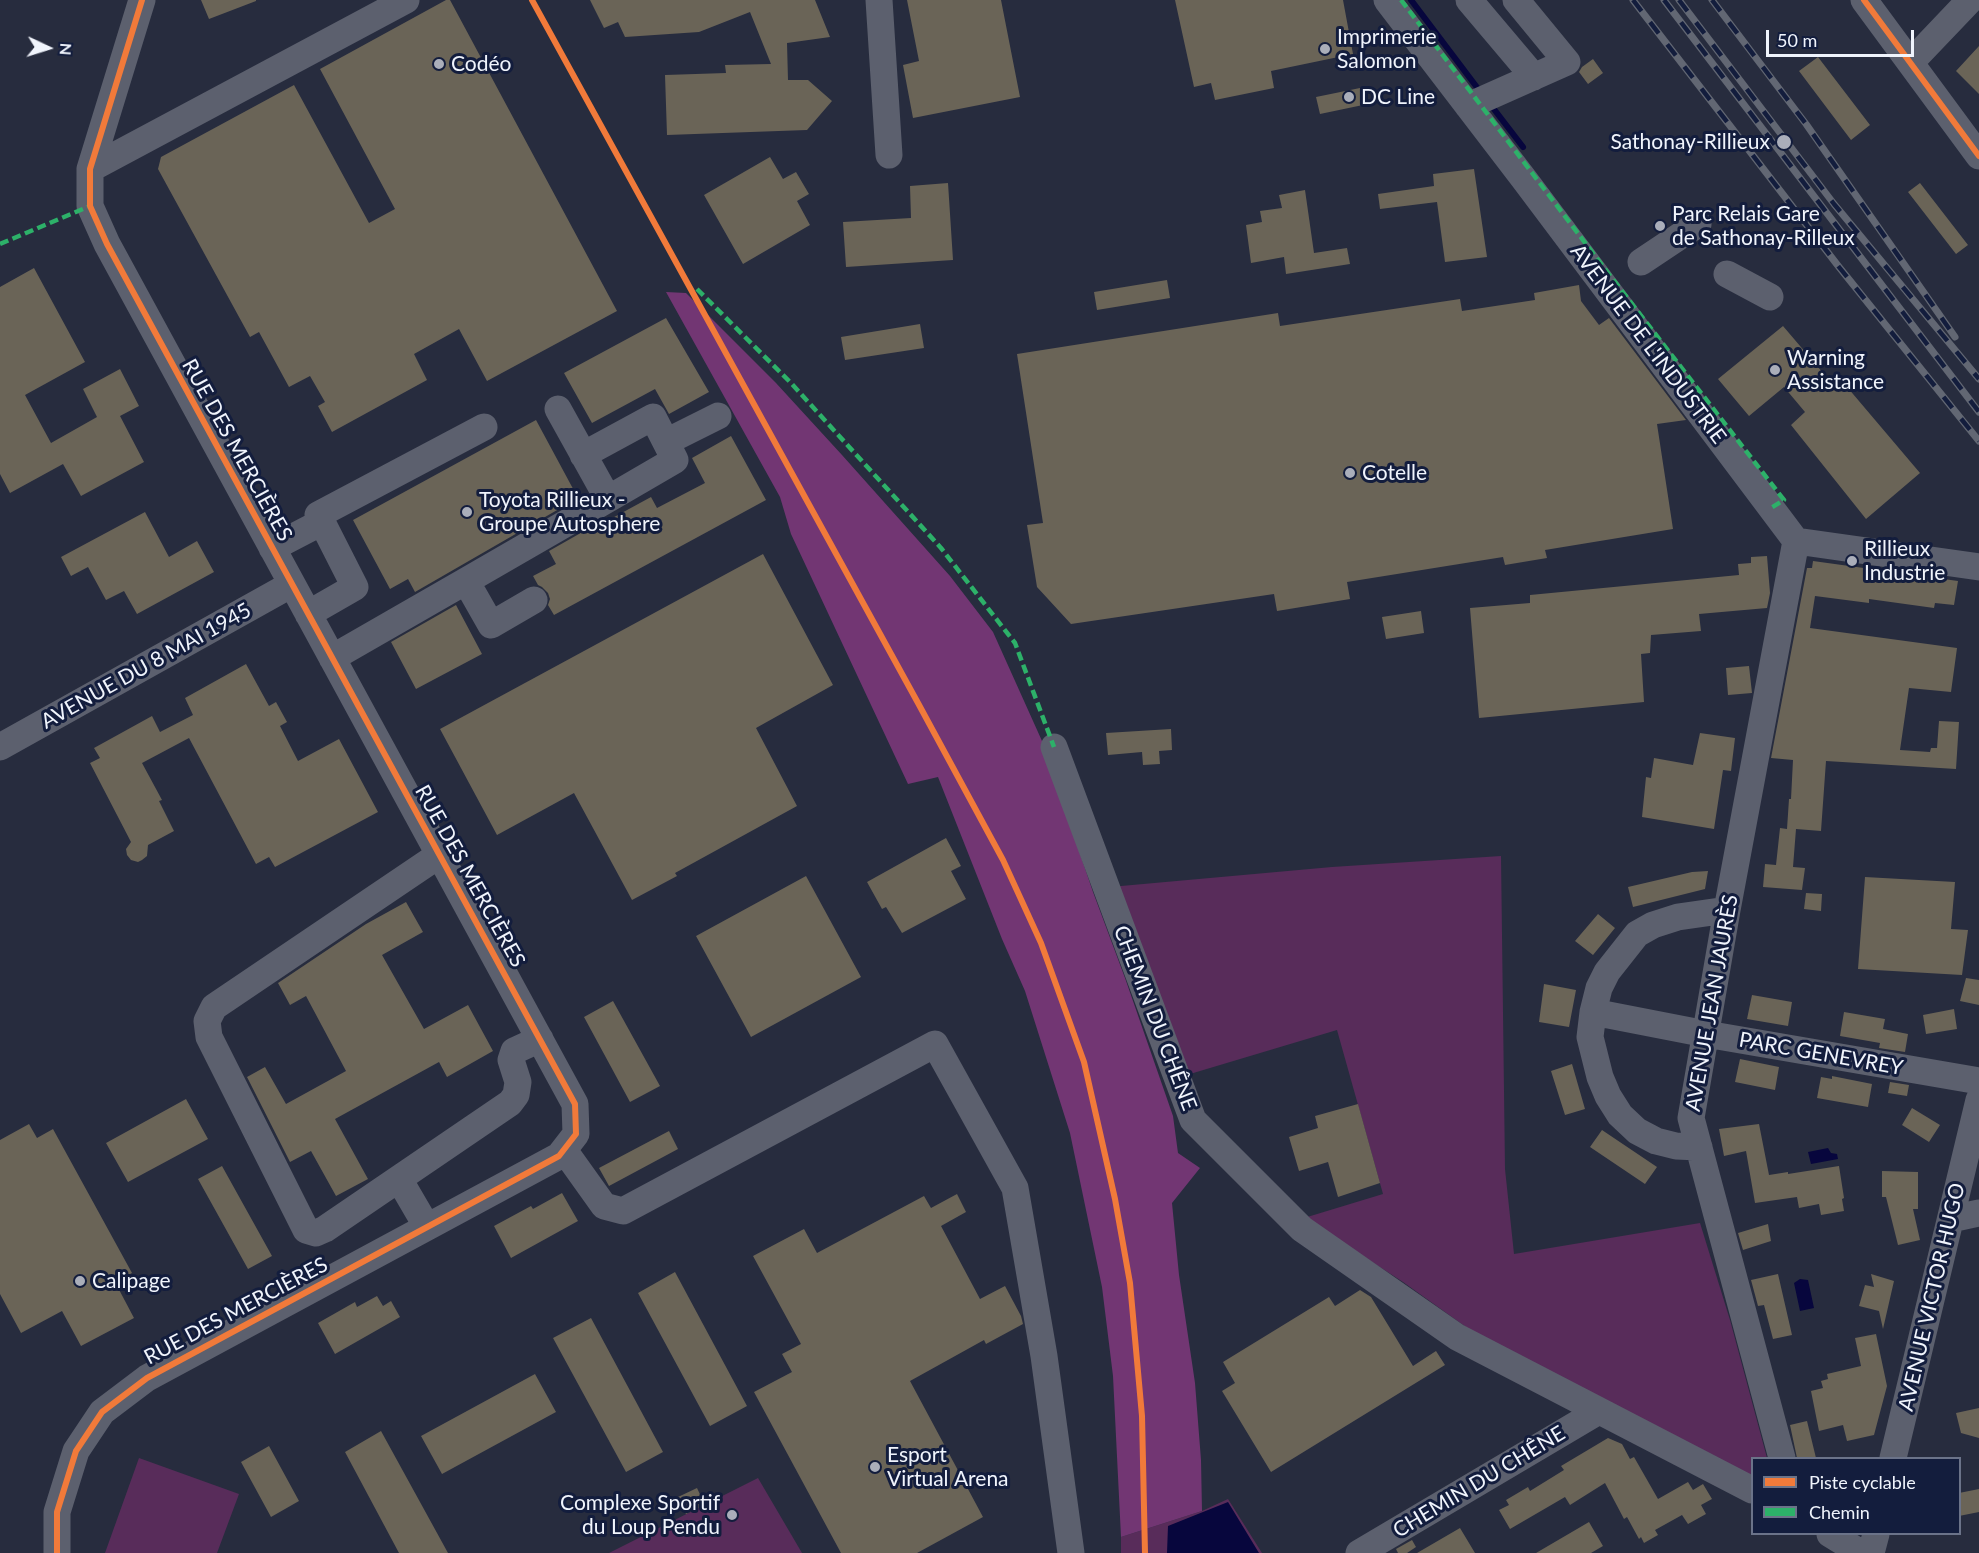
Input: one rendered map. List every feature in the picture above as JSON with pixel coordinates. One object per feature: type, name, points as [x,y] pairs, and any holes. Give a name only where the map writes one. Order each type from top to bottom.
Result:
[{"type":"street","name":"RUE DES MERCIÈRES","points":[[57,1553],[57,1512],[76,1451],[102,1412],[147,1378],[559,1156],[576,1134],[575,1104],[106,244],[90,206],[90,169],[142,0]]},
{"type":"street","points":[[90,169],[406,0]]},
{"type":"street","points":[[879,0],[889,155]]},
{"type":"street","name":"AVENUE DE L'INDUSTRIE","points":[[1387,0],[1796,541]]},
{"type":"street","points":[[1469,0],[1534,77]]},
{"type":"street","points":[[1468,106],[1567,62],[1516,0]]},
{"type":"street","points":[[1864,0],[1979,156]]},
{"type":"street","points":[[1911,62],[1970,0]]},
{"type":"street","points":[[1641,262],[1698,224]]},
{"type":"street","points":[[1727,274],[1770,297]]},
{"type":"street","points":[[558,409],[608,499]]},
{"type":"street","points":[[666,442],[718,416]]},
{"type":"street","points":[[332,658],[675,460],[653,417],[584,455]]},
{"type":"street","points":[[308,614],[355,587],[318,515],[484,427]]},
{"type":"street","points":[[272,548],[322,522]]},
{"type":"street","points":[[1796,541],[1979,567]]},
{"type":"street","name":"AVENUE JEAN JAURÈS","points":[[1782,1457],[1691,1118],[1727,910],[1796,541]]},
{"type":"street","points":[[466,581],[491,625],[534,600]]},
{"type":"street","name":"AVENUE DU 8 MAI 1945","points":[[0,747],[292,584]]},
{"type":"street","name":"CHEMIN DU CHÊNE","points":[[1054,747],[1193,1120],[1302,1229],[1457,1337],[1751,1489]]},
{"type":"street","points":[[439,855],[214,1007],[207,1021],[209,1037],[306,1230],[316,1233],[325,1229],[510,1103],[516,1095],[518,1082],[511,1060],[514,1051],[540,1039]]},
{"type":"street","points":[[1699,1147],[1676,1146],[1656,1141],[1637,1131],[1620,1115],[1608,1096],[1590,1037],[1599,988],[1607,972],[1637,934],[1653,925],[1678,917],[1727,910]]},
{"type":"street","name":"PARC GENEVREY","points":[[1593,1012],[1979,1082]]},
{"type":"street","points":[[564,1150],[604,1206],[623,1211],[935,1044],[1015,1188],[1044,1356],[1071,1553]]},
{"type":"street","name":"AVENUE VICTOR HUGO","points":[[1893,1457],[1979,1100]]},
{"type":"street","points":[[399,1179],[427,1227]]},
{"type":"street","points":[[1951,1219],[1979,1213]]},
{"type":"street","name":"CHEMIN DU CHÊNE","points":[[1359,1553],[1599,1411]]},
{"type":"street","points":[[1833,1535],[1861,1553]]},
{"type":"street","points":[[1871,1553],[1876,1535]]},
{"type":"shaded area","points":[[666,292],[686,293],[776,383],[950,576],[993,632],[1042,741],[1173,1116],[1178,1153],[1200,1168],[1172,1203],[1179,1275],[1195,1383],[1202,1511],[1121,1537],[1113,1376],[1102,1287],[1070,1133],[1025,991],[938,777],[908,784],[791,534],[780,497]]},
{"type":"shaded area","points":[[1501,856],[1505,1169],[1514,1254],[1700,1223],[1730,1320],[1767,1457],[1751,1457],[1751,1477],[1487,1342],[1403,1282],[1304,1218],[1383,1194],[1337,1030],[1190,1074],[1110,887],[1332,867]]},
{"type":"shaded area","points":[[1828,1148],[1831,1153],[1837,1154],[1838,1159],[1811,1164],[1808,1152]]},
{"type":"shaded area","points":[[1800,1279],[1808,1280],[1814,1308],[1800,1311],[1794,1283]]},
{"type":"shaded area","points":[[139,1458],[239,1494],[217,1553],[105,1553]]},
{"type":"shaded area","name":"Complexe Sportif du Loup Pendu","points":[[758,1478],[802,1553],[609,1553]]},
{"type":"shaded area","points":[[1228,1499],[1262,1553],[1121,1553],[1121,1537],[1202,1511]]},
{"type":"shaded area","points":[[1228,1502],[1259,1553],[1167,1553],[1168,1526]]},
{"type":"building","points":[[201,0],[256,0],[256,1],[209,19]]},
{"type":"building","points":[[446,0],[450,0],[617,311],[487,381],[459,329],[414,354],[427,380],[332,432],[318,406],[325,402],[310,376],[289,387],[259,332],[250,337],[158,169],[161,157],[294,85],[369,223],[395,209],[320,69]]},
{"type":"building","points":[[590,0],[815,0],[830,37],[787,43],[788,80],[808,80],[832,101],[807,130],[667,135],[665,75],[726,73],[725,65],[771,64],[750,12],[699,32],[625,37],[618,22],[604,28]]},
{"type":"building","points":[[907,0],[1001,0],[1020,97],[913,118],[903,65],[919,61]]},
{"type":"building","points":[[1175,0],[1343,0],[1353,54],[1271,71],[1274,88],[1215,100],[1211,83],[1194,87]]},
{"type":"building","points":[[1979,46],[1979,94],[1956,71]]},
{"type":"building","name":"Sathonay-Rillieux","points":[[1818,57],[1870,125],[1851,140],[1799,71]]},
{"type":"building","points":[[1593,59],[1603,73],[1588,84],[1579,72]]},
{"type":"building","points":[[1360,88],[1363,105],[1320,114],[1316,97]]},
{"type":"building","points":[[770,157],[783,179],[796,172],[809,194],[797,201],[810,225],[743,264],[704,195]]},
{"type":"building","points":[[1474,169],[1487,257],[1445,262],[1437,202],[1380,209],[1378,194],[1434,186],[1433,174]]},
{"type":"building","points":[[948,183],[953,260],[846,267],[843,222],[911,218],[910,186]]},
{"type":"building","points":[[1920,183],[1968,245],[1956,254],[1908,192]]},
{"type":"building","points":[[1305,190],[1314,253],[1347,248],[1350,264],[1286,274],[1284,257],[1251,263],[1246,225],[1262,222],[1260,211],[1282,208],[1279,195]]},
{"type":"building","points":[[34,268],[85,362],[25,395],[51,443],[97,417],[83,389],[120,369],[139,406],[120,416],[144,462],[81,496],[63,464],[10,493],[0,474],[0,287]]},
{"type":"building","points":[[1167,280],[1170,298],[1097,310],[1094,292]]},
{"type":"building","name":"Cotelle","points":[[1579,285],[1581,301],[1599,325],[1609,318],[1686,420],[1657,424],[1673,529],[1545,550],[1547,558],[1505,565],[1503,557],[1347,582],[1350,599],[1277,611],[1274,594],[1071,624],[1037,587],[1027,525],[1043,523],[1017,354],[1278,313],[1280,326],[1460,299],[1462,311],[1535,300],[1534,293]]},
{"type":"building","points":[[666,318],[709,392],[669,414],[655,389],[592,423],[564,373]]},
{"type":"building","points":[[920,324],[924,348],[845,360],[841,337]]},
{"type":"building","points":[[1783,326],[1835,387],[1842,381],[1920,473],[1866,519],[1791,425],[1805,412],[1784,387],[1749,416],[1718,379]]},
{"type":"building","name":"Toyota Rillieux - Groupe Autosphere","points":[[536,420],[578,498],[415,592],[408,579],[390,589],[353,520]]},
{"type":"building","points":[[731,436],[766,500],[554,615],[548,605],[550,599],[548,593],[538,585],[533,576],[556,564],[549,551],[651,497],[657,508],[705,483],[692,458]]},
{"type":"building","points":[[145,512],[169,557],[197,541],[214,572],[137,614],[124,591],[106,600],[88,567],[71,576],[61,557]]},
{"type":"building","points":[[763,554],[833,685],[756,728],[797,806],[675,873],[677,876],[632,900],[574,793],[497,835],[440,729]]},
{"type":"building","points":[[1767,556],[1770,593],[1767,608],[1699,614],[1701,631],[1651,635],[1650,653],[1641,654],[1644,702],[1479,718],[1470,608],[1530,603],[1530,595],[1739,575],[1738,564],[1751,563],[1751,557]]},
{"type":"building","points":[[1813,561],[1958,581],[1954,605],[1935,603],[1934,608],[1869,599],[1869,603],[1815,596],[1810,628],[1957,648],[1951,692],[1909,688],[1900,750],[1930,752],[1931,748],[1937,748],[1939,721],[1959,722],[1956,769],[1826,761],[1821,831],[1796,829],[1793,867],[1805,868],[1802,890],[1763,887],[1765,864],[1776,865],[1780,828],[1787,829],[1793,760],[1771,758],[1807,568],[1812,568]]},
{"type":"building","points":[[456,605],[482,654],[416,689],[391,642]]},
{"type":"building","points":[[1421,611],[1424,633],[1386,639],[1382,617]]},
{"type":"building","points":[[246,664],[269,706],[276,702],[287,722],[280,726],[298,761],[339,739],[378,812],[275,867],[269,857],[256,864],[189,738],[142,763],[162,800],[159,801],[174,831],[148,845],[147,856],[142,860],[138,862],[131,860],[126,849],[131,842],[90,763],[100,758],[94,748],[152,716],[160,732],[193,715],[185,698]]},
{"type":"building","points":[[1749,666],[1752,693],[1728,695],[1726,668]]},
{"type":"building","points":[[1171,729],[1172,750],[1159,751],[1160,764],[1143,765],[1142,752],[1108,755],[1106,733]]},
{"type":"building","points":[[1700,733],[1735,738],[1731,771],[1723,770],[1714,829],[1642,817],[1646,777],[1651,778],[1654,758],[1693,765]]},
{"type":"building","points":[[946,838],[961,866],[951,871],[966,899],[902,933],[886,907],[882,909],[867,882]]},
{"type":"building","points":[[1708,871],[1705,889],[1633,907],[1628,887],[1692,872]]},
{"type":"building","points":[[806,876],[861,977],[751,1037],[696,936]]},
{"type":"building","points":[[1865,877],[1955,882],[1951,929],[1968,930],[1962,975],[1858,969]]},
{"type":"building","points":[[1806,893],[1822,894],[1821,911],[1804,909]]},
{"type":"building","points":[[406,902],[423,932],[382,955],[424,1029],[468,1005],[493,1051],[447,1077],[439,1062],[335,1119],[368,1179],[336,1196],[311,1151],[290,1162],[247,1077],[265,1067],[286,1104],[346,1071],[306,996],[290,1005],[278,983],[366,924]]},
{"type":"building","points":[[1598,914],[1615,928],[1593,955],[1575,941]]},
{"type":"building","points":[[1966,978],[1979,980],[1979,1005],[1960,1001]]},
{"type":"building","points":[[1544,984],[1576,990],[1569,1027],[1539,1022]]},
{"type":"building","points":[[1752,995],[1792,1002],[1788,1026],[1747,1019]]},
{"type":"building","points":[[613,1001],[660,1086],[630,1102],[584,1017]]},
{"type":"building","points":[[1954,1009],[1957,1029],[1926,1034],[1923,1015]]},
{"type":"building","points":[[1844,1012],[1885,1019],[1883,1029],[1908,1034],[1905,1052],[1879,1048],[1880,1043],[1840,1036]]},
{"type":"building","points":[[1740,1059],[1779,1067],[1775,1090],[1735,1082]]},
{"type":"building","points":[[1572,1064],[1585,1109],[1565,1115],[1551,1071]]},
{"type":"building","points":[[1832,1076],[1872,1084],[1868,1107],[1817,1098],[1821,1077],[1832,1079]]},
{"type":"building","points":[[1890,1082],[1909,1085],[1907,1096],[1888,1093]]},
{"type":"building","points":[[186,1099],[208,1139],[128,1182],[106,1143]]},
{"type":"building","points":[[1358,1104],[1380,1183],[1338,1197],[1328,1162],[1299,1171],[1289,1137],[1318,1128],[1315,1116]]},
{"type":"building","points":[[1912,1108],[1940,1125],[1929,1142],[1902,1125]]},
{"type":"building","points":[[29,1124],[37,1138],[53,1129],[132,1273],[115,1282],[134,1318],[81,1346],[62,1311],[21,1333],[0,1294],[0,1140]]},
{"type":"building","points":[[1759,1124],[1769,1175],[1839,1166],[1844,1211],[1821,1215],[1819,1204],[1799,1208],[1797,1197],[1755,1203],[1746,1151],[1724,1156],[1719,1129]]},
{"type":"building","points":[[1602,1130],[1657,1167],[1645,1184],[1590,1147]]},
{"type":"building","points":[[669,1131],[678,1149],[609,1186],[599,1168]]},
{"type":"building","points":[[222,1166],[272,1256],[248,1269],[198,1179]]},
{"type":"building","points":[[1882,1171],[1918,1172],[1918,1209],[1913,1209],[1920,1240],[1898,1245],[1886,1197],[1882,1197]]},
{"type":"building","points":[[562,1193],[578,1221],[511,1258],[494,1226],[531,1206],[533,1209]]},
{"type":"building","points":[[957,1194],[966,1212],[941,1226],[980,1299],[1005,1286],[1023,1324],[986,1344],[984,1340],[910,1381],[983,1517],[917,1553],[841,1553],[754,1392],[792,1372],[782,1354],[801,1344],[753,1256],[804,1229],[817,1253],[924,1196],[931,1208]]},
{"type":"building","points":[[1768,1224],[1771,1241],[1743,1250],[1738,1233]]},
{"type":"building","points":[[675,1272],[747,1406],[710,1426],[638,1293]]},
{"type":"building","points":[[1778,1274],[1792,1335],[1773,1339],[1764,1305],[1758,1306],[1751,1280]]},
{"type":"building","points":[[1871,1274],[1894,1281],[1883,1329],[1879,1311],[1859,1306],[1865,1285],[1874,1287]]},
{"type":"building","points":[[1360,1290],[1371,1297],[1413,1366],[1436,1351],[1445,1365],[1271,1472],[1222,1391],[1235,1383],[1223,1362],[1329,1297],[1335,1306]]},
{"type":"building","points":[[377,1296],[383,1306],[391,1301],[400,1317],[335,1354],[318,1323],[355,1302],[357,1307]]},
{"type":"building","points":[[591,1318],[663,1452],[626,1472],[553,1338]]},
{"type":"building","points":[[1876,1334],[1887,1386],[1874,1435],[1847,1441],[1843,1425],[1819,1431],[1811,1391],[1823,1388],[1821,1381],[1828,1379],[1827,1374],[1861,1366],[1855,1338]]},
{"type":"building","points":[[535,1374],[556,1412],[442,1474],[421,1436]]},
{"type":"building","points":[[1979,1408],[1979,1438],[1961,1433],[1956,1413]]},
{"type":"building","points":[[1807,1421],[1816,1457],[1797,1457],[1790,1425]]},
{"type":"building","points":[[381,1431],[448,1553],[399,1553],[345,1452]]},
{"type":"building","points":[[1608,1438],[1622,1444],[1630,1459],[1634,1457],[1658,1499],[1688,1482],[1693,1490],[1703,1484],[1712,1499],[1701,1505],[1706,1514],[1688,1524],[1682,1515],[1655,1530],[1658,1535],[1644,1543],[1641,1537],[1639,1539],[1627,1517],[1624,1519],[1605,1483],[1570,1505],[1565,1497],[1510,1529],[1499,1510],[1509,1505],[1506,1500],[1528,1487],[1530,1491],[1564,1470],[1561,1466]]},
{"type":"building","points":[[269,1446],[299,1501],[271,1517],[241,1462]]},
{"type":"building","points":[[697,1488],[705,1505],[686,1514],[678,1497]]},
{"type":"building","points":[[1979,1489],[1979,1512],[1961,1516],[1961,1493]]},
{"type":"building","points":[[1589,1522],[1603,1546],[1591,1553],[1536,1553]]},
{"type":"building","points":[[1460,1528],[1475,1553],[1417,1553]]},
{"type":"building","points":[[1412,1540],[1416,1547],[1407,1553],[1398,1553],[1396,1549]]},
{"type":"waterway","points":[[1411,0],[1482,94]]},
{"type":"waterway","points":[[1490,104],[1523,147]]},
{"type":"railway","points":[[1633,0],[1839,267],[1979,441]]},
{"type":"railway","points":[[1664,0],[1979,412]]},
{"type":"railway","points":[[1679,0],[1834,204],[1979,379]]},
{"type":"railway","points":[[1712,0],[1806,124],[1955,337]]},
{"type":"marked path","points":[[1401,0],[1784,500],[1771,508]]},
{"type":"marked path","points":[[0,244],[90,206]]},
{"type":"marked path","points":[[697,289],[791,383],[941,548],[1015,643],[1054,747]]},
{"type":"cycle path","points":[[57,1553],[57,1512],[76,1451],[102,1412],[147,1378],[559,1156],[576,1134],[575,1104],[107,244],[90,206],[90,169],[142,0]]},
{"type":"cycle path","points":[[532,0],[1003,860],[1041,943],[1084,1062],[1115,1199],[1130,1283],[1142,1416],[1145,1553]]},
{"type":"cycle path","points":[[1864,0],[1979,156]]},
{"type":"place","name":"Imprimerie Salomon","points":[[1325,49]]},
{"type":"place","name":"Codéo","points":[[439,64]]},
{"type":"place","name":"DC Line","points":[[1349,97]]},
{"type":"place","name":"Sathonay-Rillieux","points":[[1784,142]]},
{"type":"place","name":"Parc Relais Gare de Sathonay-Rilleux","points":[[1660,226]]},
{"type":"place","name":"Warning Assistance","points":[[1775,370]]},
{"type":"place","name":"Cotelle","points":[[1350,473]]},
{"type":"place","name":"Toyota Rillieux - Groupe Autosphere","points":[[467,512]]},
{"type":"place","name":"Rillieux Industrie","points":[[1852,561]]},
{"type":"place","name":"Calipage","points":[[80,1281]]},
{"type":"place","name":"Esport Virtual Arena","points":[[875,1467]]},
{"type":"place","name":"Complexe Sportif du Loup Pendu","points":[[732,1515]]}]
